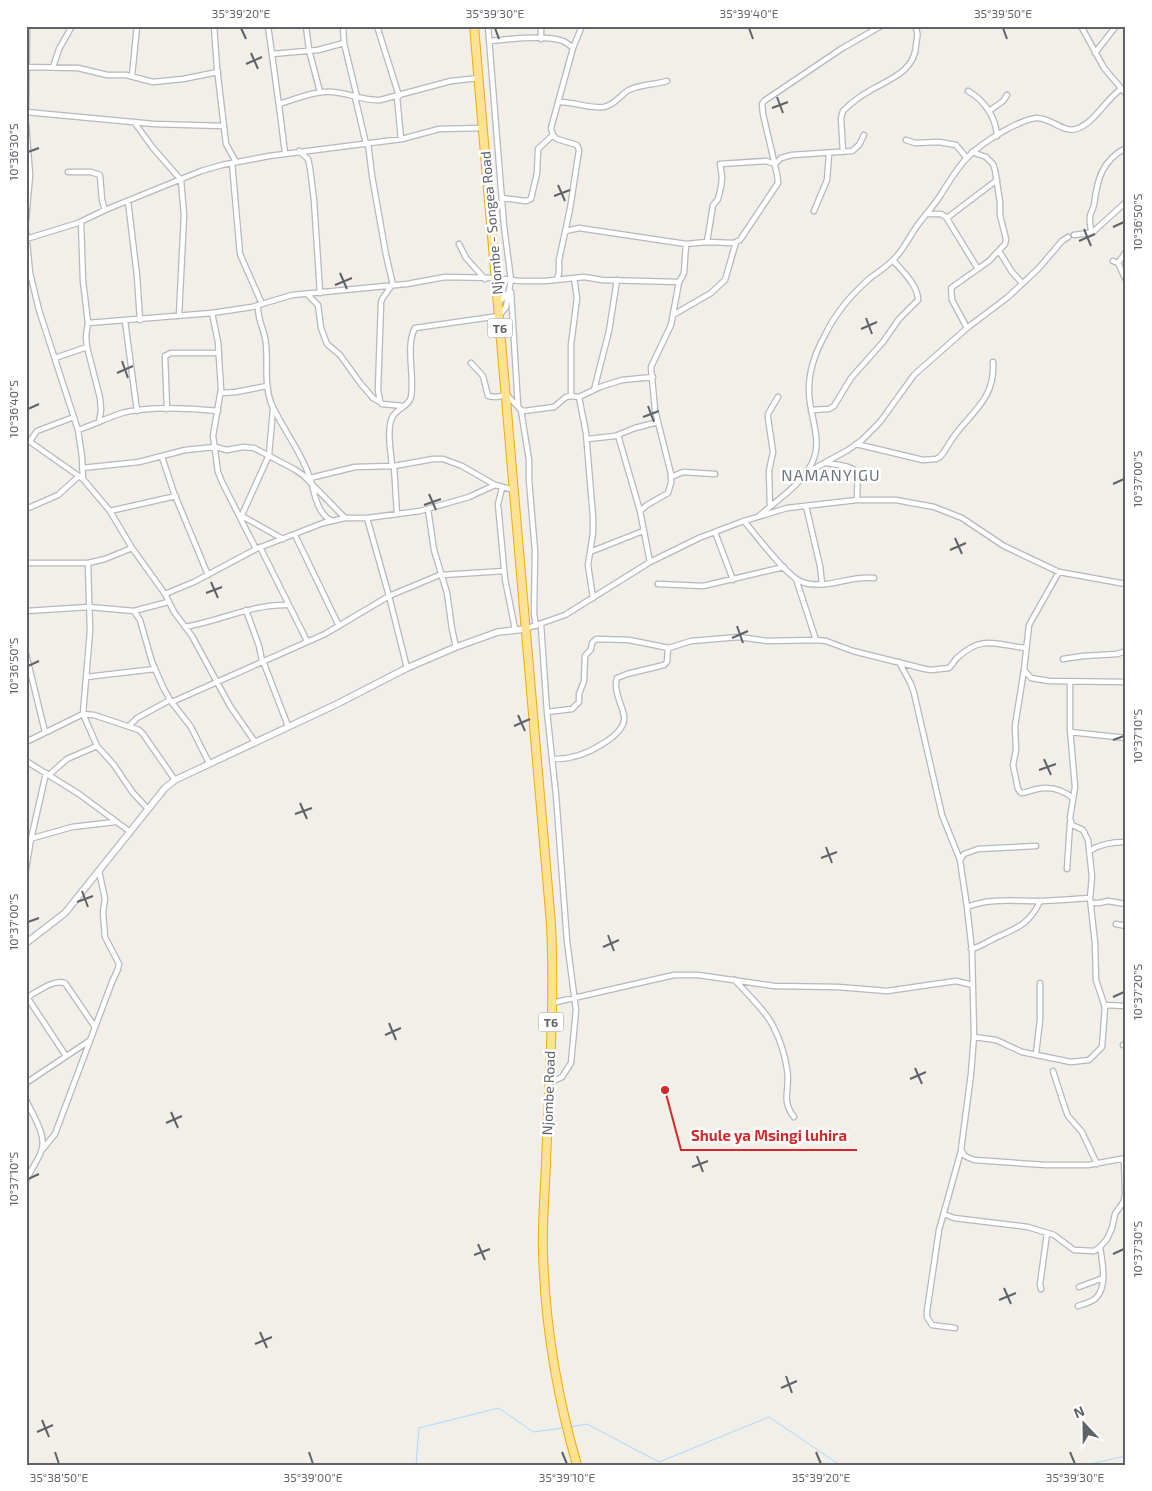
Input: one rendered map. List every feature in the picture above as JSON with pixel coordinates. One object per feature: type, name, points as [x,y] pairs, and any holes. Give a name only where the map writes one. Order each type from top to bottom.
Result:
[{"type":"highway","name":"Njombe - Songea Road","points":[[474,26],[507,395],[525,629]]},
{"type":"highway","name":"Njombe Road","points":[[525,629],[553,962],[543,1251],[548,1320],[564,1415],[578,1465]]},
{"type":"street","points":[[26,26],[26,112],[134,122],[224,126]]},
{"type":"street","points":[[53,67],[72,26]]},
{"type":"street","points":[[132,76],[138,26]]},
{"type":"street","points":[[214,26],[226,144],[234,162],[240,254],[260,305],[258,319],[266,342],[267,392],[273,408],[310,478],[322,514],[332,521]]},
{"type":"street","points":[[268,26],[285,154]]},
{"type":"street","points":[[306,26],[309,50],[320,92]]},
{"type":"street","points":[[343,26],[344,44],[367,144],[388,268],[393,285]]},
{"type":"street","points":[[377,26],[398,97],[401,140]]},
{"type":"street","points":[[397,514],[390,425],[394,415],[411,397],[412,368],[410,340],[416,328],[499,316],[506,307],[510,289],[509,256],[504,232],[488,26]]},
{"type":"street","points":[[541,26],[541,39]]},
{"type":"street","points":[[557,279],[579,150],[577,145],[553,135],[551,128],[573,48],[582,26]]},
{"type":"street","points":[[566,231],[579,228],[686,244],[736,242],[743,237],[761,206],[776,187],[778,178],[763,114],[762,104],[764,101],[841,49],[881,26]]},
{"type":"street","points":[[843,152],[842,111],[871,90],[894,78],[909,66],[914,57],[919,36],[916,26]]},
{"type":"street","points":[[1081,26],[1104,68],[1126,94]]},
{"type":"street","points":[[1095,53],[1116,26]]},
{"type":"street","points":[[490,42],[541,39],[566,42],[573,48]]},
{"type":"street","points":[[272,54],[318,50],[344,44]]},
{"type":"street","points":[[27,67],[78,68],[107,75],[132,76],[153,82],[218,72]]},
{"type":"street","points":[[279,104],[320,92],[334,92],[371,100],[398,97],[451,81],[479,78]]},
{"type":"street","points":[[558,102],[567,101],[592,107],[604,107],[618,100],[631,89],[667,81]]},
{"type":"street","points":[[758,517],[788,493],[812,463],[816,452],[816,428],[811,410],[810,373],[825,334],[852,297],[868,280],[892,260],[966,157],[997,136],[1028,120],[1038,118],[1065,128],[1075,129],[1086,123],[1121,89]]},
{"type":"street","points":[[968,91],[977,97],[989,111],[997,136]]},
{"type":"street","points":[[989,111],[1003,101],[1007,95]]},
{"type":"street","points":[[134,122],[153,148],[181,180],[184,239],[179,316]]},
{"type":"street","points":[[26,124],[30,174],[26,220]]},
{"type":"street","points":[[27,239],[81,222],[105,210],[207,169],[234,162],[401,140],[439,128],[483,128]]},
{"type":"street","points":[[502,198],[526,201],[531,199],[537,173],[538,149],[553,135]]},
{"type":"street","points":[[775,164],[786,156],[829,154],[856,149],[864,135]]},
{"type":"street","points":[[906,140],[920,143],[939,142],[956,145],[966,157]]},
{"type":"street","points":[[1091,232],[1090,217],[1093,210],[1096,184],[1110,159],[1126,148]]},
{"type":"street","points":[[309,162],[314,150]]},
{"type":"street","points":[[299,152],[309,162],[314,200],[320,293]]},
{"type":"street","points":[[967,328],[952,300],[951,288],[999,251],[1005,244],[1006,239],[1000,215],[995,170],[990,160],[972,152]]},
{"type":"street","points":[[814,211],[827,180],[829,154]]},
{"type":"street","points":[[707,242],[713,205],[718,199],[721,187],[720,164],[766,161],[775,164]]},
{"type":"street","points":[[68,172],[91,172],[100,175],[102,200],[105,210]]},
{"type":"street","points":[[947,218],[997,180]]},
{"type":"street","points":[[128,201],[140,320]]},
{"type":"street","points":[[1074,235],[1091,232],[1126,202]]},
{"type":"street","points":[[926,214],[941,214],[947,218],[978,269]]},
{"type":"street","points":[[81,222],[83,281],[88,323],[86,336],[100,398],[99,422]]},
{"type":"street","points":[[26,232],[30,273],[39,310],[78,430],[82,457],[81,478],[58,495],[26,509]]},
{"type":"street","points":[[805,473],[826,463],[856,444],[880,422],[914,375],[967,328],[1008,297],[1068,237]]},
{"type":"street","points":[[673,314],[711,293],[725,280],[736,242]]},
{"type":"street","points":[[459,244],[466,258],[486,278]]},
{"type":"street","points":[[640,512],[647,505],[668,493],[671,483],[653,396],[651,367],[666,338],[673,314],[679,282],[684,274],[686,244]]},
{"type":"street","points":[[999,251],[1012,272],[1022,283]]},
{"type":"street","points":[[1118,263],[1126,252]]},
{"type":"street","points":[[811,410],[829,409],[834,406],[851,378],[899,319],[918,300],[918,296],[911,283],[892,260]]},
{"type":"street","points":[[1112,261],[1118,263],[1126,280]]},
{"type":"street","points":[[88,323],[212,313],[260,305],[282,297],[414,283],[445,277],[545,281],[584,277],[679,282]]},
{"type":"street","points":[[571,396],[571,344],[577,298],[574,278]]},
{"type":"street","points":[[594,390],[609,331],[617,280]]},
{"type":"street","points":[[382,404],[379,398],[378,381],[380,308],[382,298],[393,285]]},
{"type":"street","points":[[498,302],[510,289]]},
{"type":"street","points":[[510,289],[519,409],[529,460],[535,551],[534,614],[536,626]]},
{"type":"street","points":[[307,294],[318,305],[321,328],[327,344],[346,361],[367,391],[382,404],[404,406]]},
{"type":"street","points":[[212,313],[221,393],[213,436],[220,477],[307,641]]},
{"type":"street","points":[[125,321],[137,411]]},
{"type":"street","points":[[55,358],[87,347]]},
{"type":"street","points":[[167,409],[165,356],[171,353],[218,354]]},
{"type":"street","points":[[856,444],[923,460],[940,457],[959,430],[977,411],[988,392],[993,382],[993,362]]},
{"type":"street","points":[[471,363],[483,376],[488,396],[507,395],[519,409],[539,410],[554,407],[566,397],[579,397],[622,380],[653,378]]},
{"type":"street","points":[[221,393],[267,386]]},
{"type":"street","points":[[579,397],[587,439],[593,525],[588,565],[593,598]]},
{"type":"street","points":[[770,506],[769,471],[773,452],[768,414],[778,397]]},
{"type":"street","points":[[78,430],[122,413],[194,408],[218,411]]},
{"type":"street","points":[[241,517],[269,455],[273,408]]},
{"type":"street","points":[[74,417],[37,431],[28,440],[81,478],[110,511],[132,548],[165,594],[230,706],[255,742]]},
{"type":"street","points":[[587,439],[618,435],[658,422]]},
{"type":"street","points":[[618,435],[640,512],[650,562]]},
{"type":"street","points":[[82,468],[139,462],[177,451],[215,446],[227,450],[243,447],[254,448],[294,469],[345,518]]},
{"type":"street","points":[[162,456],[208,575]]},
{"type":"street","points":[[310,478],[355,467],[393,466],[424,460],[443,459],[462,466],[495,485],[514,490]]},
{"type":"street","points":[[826,463],[851,467],[856,470],[858,476],[858,500]]},
{"type":"street","points":[[671,477],[682,472],[715,474]]},
{"type":"street","points":[[165,594],[208,575],[258,548],[332,521],[428,509],[469,496],[495,485]]},
{"type":"street","points":[[502,488],[498,504],[505,586],[515,629]]},
{"type":"street","points":[[110,511],[176,496]]},
{"type":"street","points":[[26,943],[65,913],[164,788],[174,780],[407,668],[456,647],[498,632],[541,625],[565,615],[650,562],[678,547],[744,521],[787,508],[858,500],[896,500],[944,510],[962,518],[1004,546],[1060,572],[1126,584]]},
{"type":"street","points":[[806,506],[820,566],[822,584]]},
{"type":"street","points":[[428,509],[436,559],[447,593],[450,622],[456,647]]},
{"type":"street","points":[[241,517],[283,538]]},
{"type":"street","points":[[368,518],[407,668]]},
{"type":"street","points":[[744,521],[767,550],[796,579],[807,583],[822,584],[858,578],[874,578]]},
{"type":"street","points":[[590,552],[643,531]]},
{"type":"street","points":[[715,532],[733,580]]},
{"type":"street","points":[[295,535],[339,626]]},
{"type":"street","points":[[26,563],[88,563],[105,559],[132,548]]},
{"type":"street","points":[[88,563],[90,631],[83,714],[97,746],[133,793],[148,809]]},
{"type":"street","points":[[658,584],[703,586],[784,567]]},
{"type":"street","points":[[129,726],[137,718],[171,701],[339,626],[389,596],[442,575],[504,571]]},
{"type":"street","points":[[1060,572],[1030,625],[1014,726],[1016,750],[1013,765],[1019,792],[1023,793],[1035,789],[1048,788],[1064,792],[1073,798]]},
{"type":"street","points":[[796,579],[816,640]]},
{"type":"street","points":[[26,611],[89,607],[134,610],[168,602]]},
{"type":"street","points":[[185,627],[264,606],[288,605]]},
{"type":"street","points":[[134,610],[140,620],[155,669],[171,701],[191,728],[209,764]]},
{"type":"street","points":[[246,610],[259,646],[262,661],[288,726]]},
{"type":"street","points":[[541,625],[567,941],[575,999],[576,1022],[571,1063],[562,1077],[548,1083]]},
{"type":"street","points":[[547,712],[572,709],[579,702],[579,694],[584,681],[585,656],[591,649],[595,639],[628,640],[668,648],[691,641],[739,637],[767,641],[816,640],[826,641],[854,651],[931,670],[951,667],[956,659],[984,642],[1026,648]]},
{"type":"street","points":[[552,759],[570,758],[588,752],[614,736],[622,727],[625,719],[617,691],[617,678],[664,666],[667,662],[668,648]]},
{"type":"street","points":[[1063,659],[1117,654],[1126,651]]},
{"type":"street","points":[[26,654],[45,732]]},
{"type":"street","points":[[899,662],[912,684],[942,815],[960,860],[971,949],[974,1038],[971,1074],[961,1150],[945,1202],[944,1214],[935,1247],[927,1317],[932,1325],[955,1328]]},
{"type":"street","points":[[86,677],[155,669]]},
{"type":"street","points":[[1024,670],[1032,678],[1049,681],[1126,682]]},
{"type":"street","points":[[1068,869],[1070,818],[1075,787],[1070,732],[1070,682]]},
{"type":"street","points":[[26,742],[83,714],[94,715],[139,730],[174,780]]},
{"type":"street","points":[[1070,732],[1126,738]]},
{"type":"street","points":[[26,869],[28,840],[48,774],[67,759],[97,746]]},
{"type":"street","points":[[26,761],[78,794],[129,832]]},
{"type":"street","points":[[28,840],[72,827],[116,822]]},
{"type":"street","points":[[974,1038],[996,1040],[1022,1052],[1071,1062],[1089,1060],[1102,1047],[1104,1038],[1104,1005],[1096,980],[1095,943],[1090,901],[1092,878],[1089,851],[1086,833],[1070,823]]},
{"type":"street","points":[[1089,851],[1095,846],[1126,842]]},
{"type":"street","points":[[960,860],[964,854],[978,849],[1036,846]]},
{"type":"street","points":[[26,1181],[42,1150],[55,1134],[118,970],[119,964],[105,937],[103,912],[105,899],[99,871]]},
{"type":"street","points":[[967,907],[982,902],[1090,901],[1098,903],[1108,900],[1126,904]]},
{"type":"street","points":[[971,949],[982,946],[1020,926],[1034,913],[1040,901]]},
{"type":"street","points":[[1116,924],[1126,926]]},
{"type":"street","points":[[552,1003],[674,975],[698,975],[774,986],[838,987],[887,991],[956,981],[973,985]]},
{"type":"street","points":[[735,980],[774,1027],[787,1069],[788,1082],[785,1098],[788,1110],[794,1117]]},
{"type":"street","points":[[66,1056],[27,997],[53,984],[65,983],[95,1027]]},
{"type":"street","points":[[1036,1054],[1040,1020],[1040,983]]},
{"type":"street","points":[[1104,1005],[1126,1006]]},
{"type":"street","points":[[26,1083],[90,1040]]},
{"type":"street","points":[[1053,1071],[1068,1116],[1082,1132],[1097,1164]]},
{"type":"street","points":[[26,1100],[41,1135],[42,1150]]},
{"type":"street","points":[[944,1214],[954,1218],[1028,1227],[1059,1238],[1074,1250],[1094,1251],[1100,1247],[1110,1234],[1113,1218],[1124,1201],[1125,1158],[1097,1164],[1046,1165],[968,1158],[962,1154],[961,1150]]},
{"type":"street","points":[[1041,1289],[1040,1284],[1048,1233]]},
{"type":"street","points":[[1078,1306],[1092,1301],[1098,1296],[1104,1265],[1100,1247]]},
{"type":"street","points":[[1079,1287],[1102,1278]]},
{"type":"waterway","points":[[416,1465],[419,1428],[499,1408],[533,1432],[563,1428]]},
{"type":"waterway","points":[[570,1427],[587,1424],[659,1462],[769,1417],[840,1465]]},
{"type":"waterway","points":[[1086,1465],[1126,1456]]},
{"type":"place","name":"Shule ya Msingi luhira","points":[[665,1090]]},
{"type":"district","name":"NAMANYIGU","points":[[831,474]]}]
